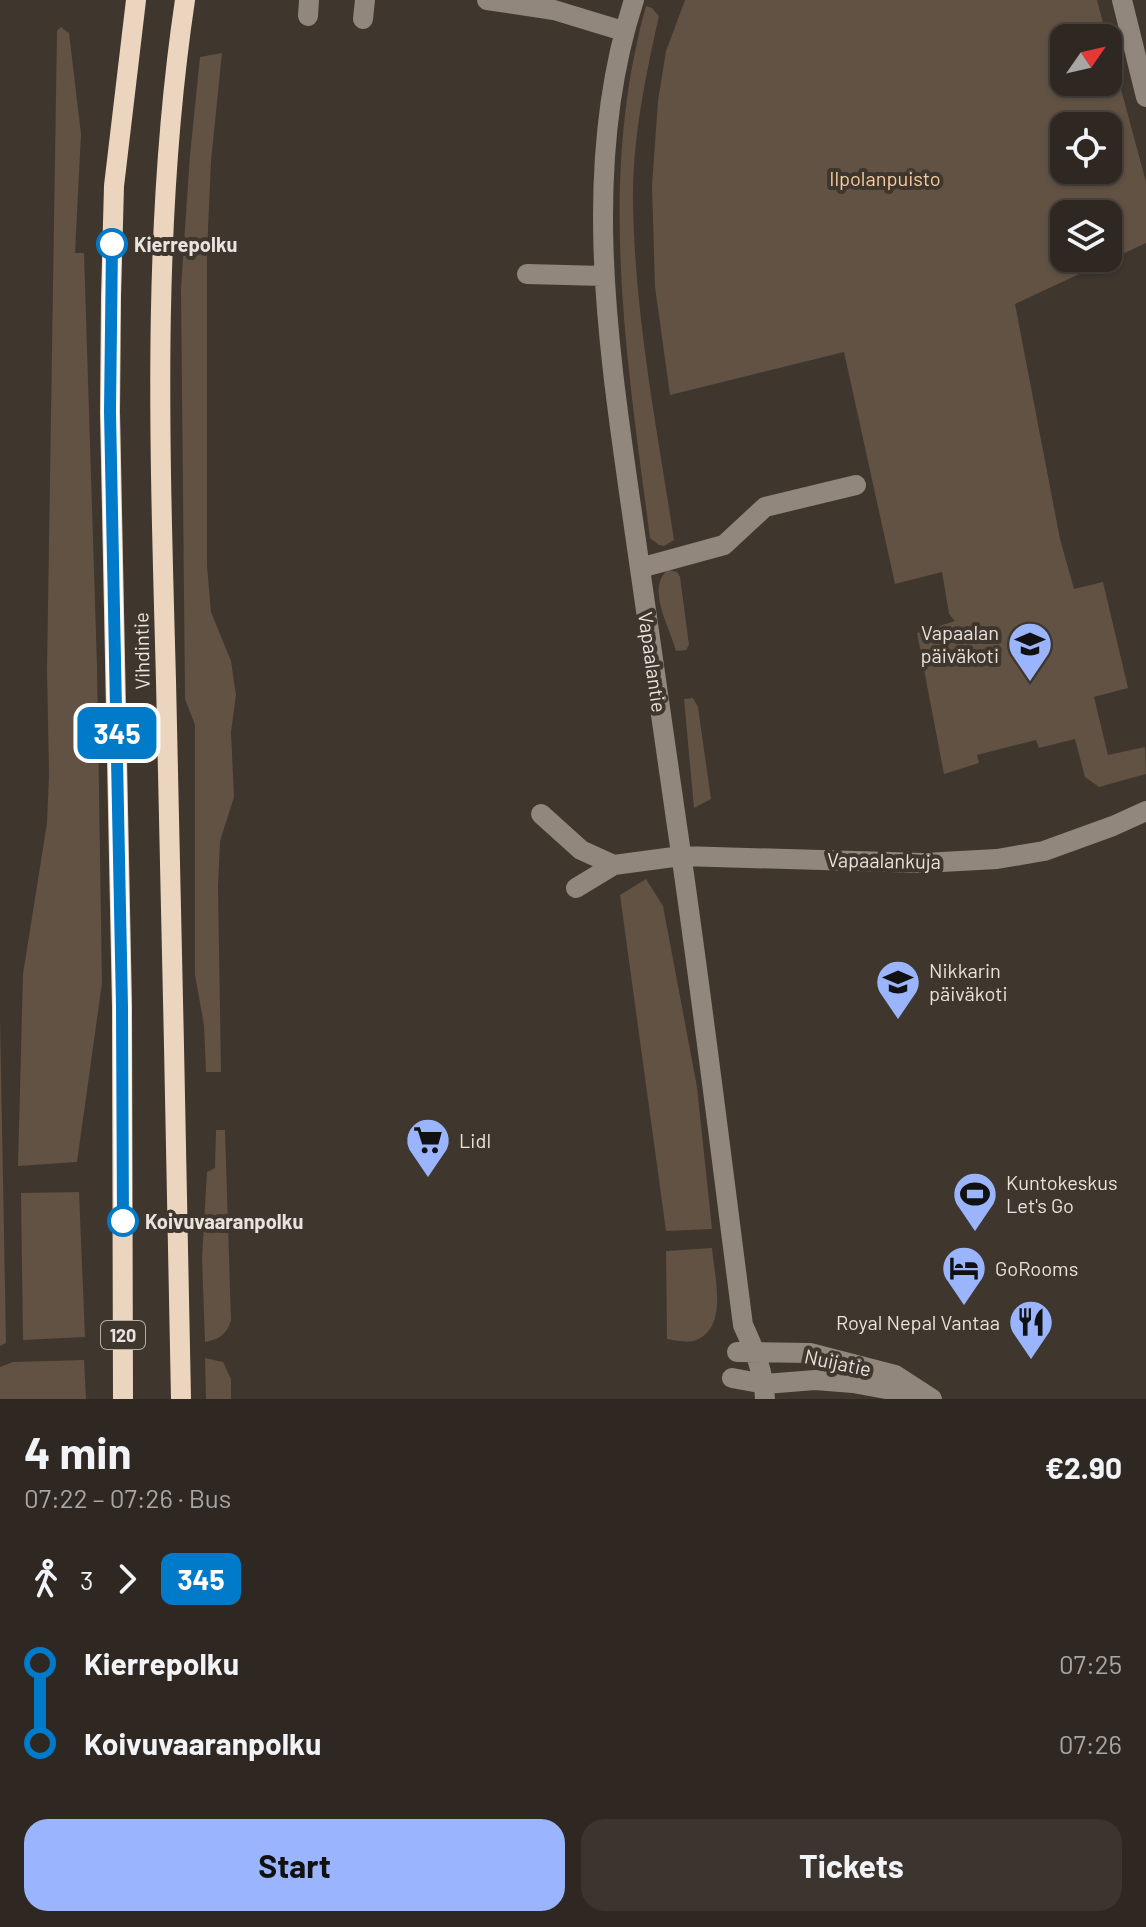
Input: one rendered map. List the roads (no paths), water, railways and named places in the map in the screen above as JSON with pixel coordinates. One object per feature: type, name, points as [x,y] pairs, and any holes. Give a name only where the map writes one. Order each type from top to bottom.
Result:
[{"type":"main road","name":"Vihdintie","points":[[123,1399],[122,1007],[110,311],[114,186],[136,0]]},
{"type":"main road","name":"Vihdintie","points":[[181,1399],[159,406],[164,183],[174,70],[185,0]]},
{"type":"street","points":[[487,0],[554,10],[623,31]]},
{"type":"street","name":"Vapaalantie","points":[[634,0],[623,31],[610,113],[605,185],[603,276],[611,366],[681,856],[746,1351],[765,1392]]},
{"type":"street","points":[[1122,0],[1146,97]]},
{"type":"street","points":[[527,274],[603,276]]},
{"type":"street","points":[[640,568],[724,545],[765,507],[856,485]]},
{"type":"street","name":"Vapaalankuja","points":[[614,865],[681,856],[923,863],[997,859],[1044,851],[1146,811]]},
{"type":"street","points":[[541,814],[581,850],[614,865]]},
{"type":"street","points":[[576,888],[614,865]]},
{"type":"street","name":"Vapaalantie","points":[[730,1399],[732,1378],[746,1351]]},
{"type":"street","name":"Nuijatie","points":[[746,1351],[810,1353],[895,1375],[932,1399]]},
{"type":"street","name":"Nuijatie","points":[[732,1378],[765,1392],[828,1381],[901,1390],[932,1399]]},
{"type":"place","name":"Kierrepolku","points":[[112,244]]},
{"type":"place","name":"Vapaalan päiväkoti","points":[[1030,683]]},
{"type":"place","name":"Nikkarin päiväkoti","points":[[898,1021]]},
{"type":"place","name":"Lidl","points":[[428,1179]]},
{"type":"place","name":"Koivuvaaranpolku","points":[[123,1221]]},
{"type":"place","name":"Kuntokeskus Let's Go","points":[[975,1233]]},
{"type":"place","name":"GoRooms","points":[[964,1307]]},
{"type":"place","name":"Royal Nepal Vantaa","points":[[1031,1361]]},
{"type":"park label","name":"Ilpolanpuisto","points":[[885,178]]}]
